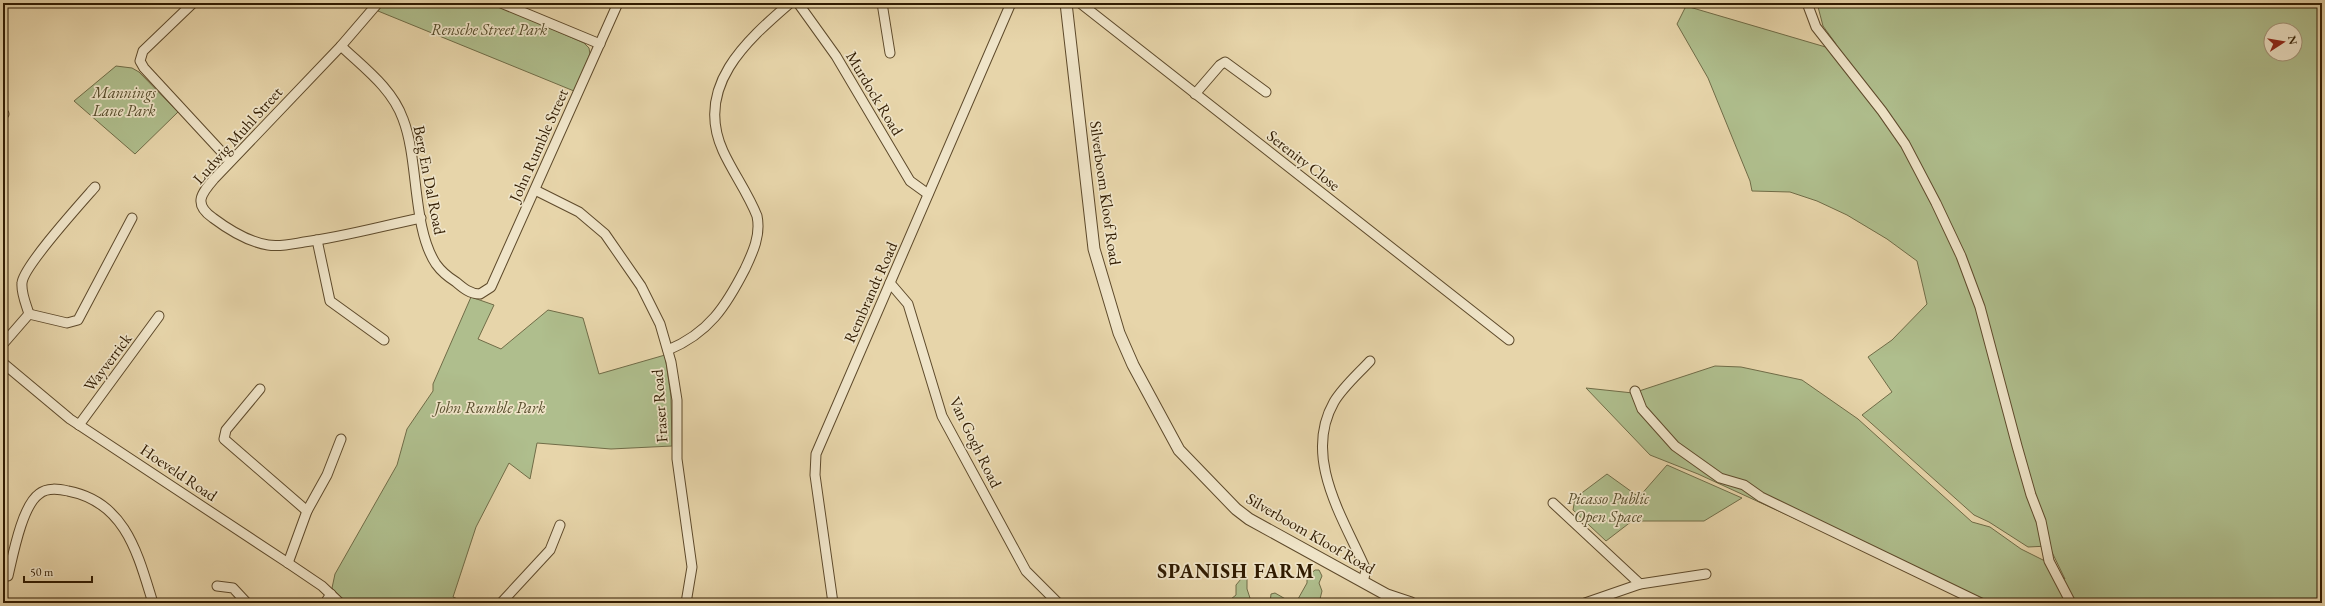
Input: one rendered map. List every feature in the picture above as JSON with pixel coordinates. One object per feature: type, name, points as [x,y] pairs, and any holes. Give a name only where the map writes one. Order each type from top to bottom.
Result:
[{"type":"street","points":[[192,3],[143,51],[140,61],[144,68],[230,161]]},
{"type":"street","name":"Ludwig Muhl Street","points":[[378,3],[341,46],[230,161],[201,196],[201,205],[211,217],[234,232],[263,244],[280,246],[317,240],[421,218]]},
{"type":"street","points":[[501,3],[600,44]]},
{"type":"street","name":"John Rumble Street","points":[[480,294],[491,287],[618,3]]},
{"type":"street","points":[[668,350],[698,333],[721,311],[753,250],[759,229],[757,216],[718,139],[715,120],[716,98],[725,73],[743,47],[754,34],[790,3]]},
{"type":"street","name":"Murdock Road","points":[[798,3],[836,56],[910,182],[928,194]]},
{"type":"street","points":[[882,3],[890,53]]},
{"type":"street","name":"Rembrandt Road","points":[[833,603],[814,460],[1011,3]]},
{"type":"street","name":"Silverboom Kloof Road","points":[[1066,3],[1094,250],[1117,326],[1133,365],[1179,450],[1236,509],[1255,522],[1387,595],[1411,603]]},
{"type":"street","name":"Serenity Close","points":[[1080,3],[1509,340]]},
{"type":"street","points":[[1806,3],[1816,27],[1905,144],[1936,202],[1961,256],[1982,314],[2020,460],[2041,521],[2049,561],[2071,603]]},
{"type":"street","name":"Berg En Dal Road","points":[[341,46],[388,92],[403,119],[408,133],[421,218],[427,246],[437,265],[464,289],[480,294]]},
{"type":"street","points":[[1195,94],[1220,65],[1225,62],[1266,92]]},
{"type":"street","points":[[29,314],[22,289],[23,277],[66,219],[95,187]]},
{"type":"street","name":"Fraser Road","points":[[535,190],[579,212],[605,234],[641,286],[657,318],[668,350],[677,400],[677,459],[691,560],[691,583],[686,603]]},
{"type":"street","points":[[29,314],[67,324],[78,320],[132,218]]},
{"type":"street","points":[[317,240],[330,302],[384,340]]},
{"type":"street","name":"Van Gogh Road","points":[[890,283],[908,304],[942,416],[1026,571],[1058,603]]},
{"type":"street","points":[[3,344],[29,314]]},
{"type":"street","name":"Wayverrick","points":[[79,425],[159,316]]},
{"type":"street","points":[[1363,582],[1366,570],[1329,489],[1325,469],[1324,447],[1326,426],[1334,404],[1370,361]]},
{"type":"street","name":"Hoeveld Road","points":[[3,363],[61,412],[79,425],[288,563],[331,594],[340,603]]},
{"type":"street","points":[[260,389],[226,430],[224,439],[307,511]]},
{"type":"street","points":[[1635,391],[1642,409],[1675,446],[1720,478],[1744,485],[1761,497],[1981,603]]},
{"type":"street","points":[[288,563],[307,511],[324,481],[341,439]]},
{"type":"street","points":[[8,576],[18,534],[34,499],[39,494],[52,490],[74,492],[101,505],[124,528],[137,550],[153,603]]},
{"type":"street","points":[[1553,503],[1640,584]]},
{"type":"street","points":[[501,603],[550,550],[560,525]]},
{"type":"street","points":[[1585,603],[1640,584],[1706,574]]},
{"type":"street","points":[[217,586],[233,588],[247,603]]},
{"type":"street","points":[[325,603],[331,594]]},
{"type":"green space","name":"Rensche Street Park","points":[[383,3],[493,3],[584,43],[589,48],[590,54],[574,91],[378,11]]},
{"type":"green space","points":[[1817,3],[2322,3],[2322,603],[1979,603],[1698,474],[1650,455],[1586,388],[1633,393],[1715,366],[1741,367],[1802,380],[1858,419],[1972,522],[1990,527],[2021,549],[2047,562],[2065,579],[2049,546],[2028,547],[1989,522],[1974,515],[1862,415],[1892,392],[1868,357],[1892,340],[1927,304],[1917,261],[1887,239],[1847,215],[1817,201],[1790,192],[1752,191],[1750,181],[1708,78],[1677,24],[1686,6],[1829,48],[1836,44],[1823,26]]},
{"type":"green space","name":"Mannings Lane Park","points":[[116,66],[132,68],[139,72],[178,112],[135,154],[74,101]]},
{"type":"green space","name":"John Rumble Park","points":[[471,297],[494,305],[478,339],[501,349],[548,310],[583,318],[599,374],[665,355],[671,397],[672,446],[611,449],[537,443],[530,479],[509,463],[476,527],[453,597],[467,603],[346,603],[332,588],[335,574],[397,465],[407,429],[433,391],[433,384]]},
{"type":"green space","name":"Picasso Public Open Space","points":[[1667,465],[1742,498],[1704,521],[1632,521],[1606,541],[1573,510],[1575,498],[1607,474],[1639,497]]},
{"type":"green space","points":[[1315,570],[1319,570],[1322,576],[1319,583],[1322,591],[1319,603],[1270,603],[1271,594],[1275,593],[1289,601],[1298,599],[1307,583],[1307,577]]},
{"type":"green space","points":[[1241,579],[1247,579],[1247,589],[1251,601],[1226,603],[1236,595],[1236,585]]},
{"type":"district","name":"SPANISH FARM","points":[[1236,571]]}]
